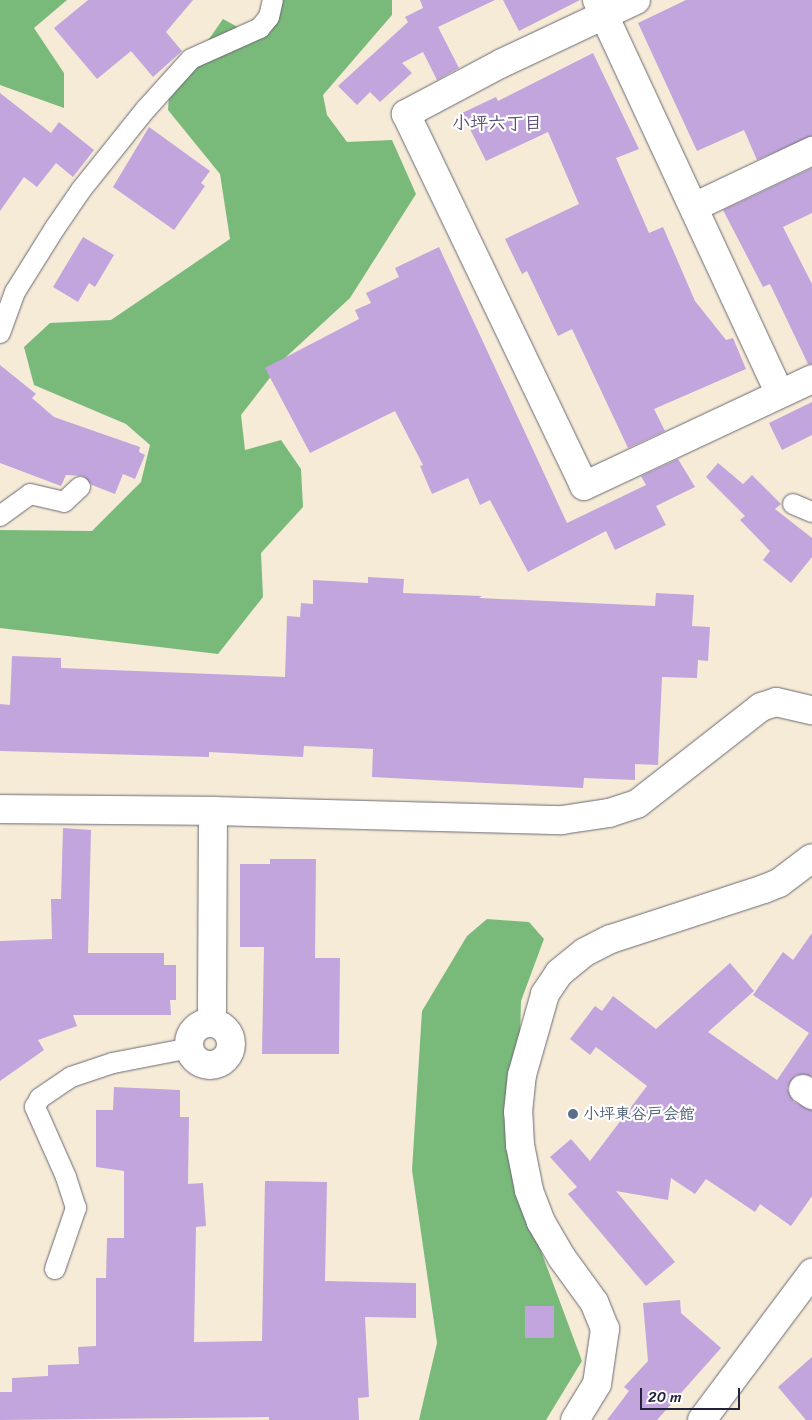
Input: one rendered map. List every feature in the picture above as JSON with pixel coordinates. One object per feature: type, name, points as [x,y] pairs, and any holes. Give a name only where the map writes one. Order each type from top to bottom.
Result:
[{"type":"street","points":[[636,0],[600,8],[406,114],[584,486],[812,379]]},
{"type":"street","points":[[600,8],[780,394]]},
{"type":"street","points":[[694,207],[812,151]]},
{"type":"street","points":[[0,809],[213,811],[562,820],[609,813],[637,804],[762,707],[776,702],[812,710]]},
{"type":"street","points":[[212,1023],[213,811]]},
{"type":"street","points":[[575,1420],[596,1384],[604,1354],[605,1329],[594,1302],[562,1258],[541,1222],[529,1190],[520,1145],[518,1112],[522,1075],[545,994],[560,973],[585,952],[611,939],[779,883],[812,858]]},
{"type":"street","points":[[212,1023],[222,1026],[231,1040],[226,1058],[212,1065],[203,1064],[196,1059],[190,1048],[192,1034],[197,1027],[212,1023]]},
{"type":"street","points":[[702,1420],[812,1273]]},
{"type":"lane","points":[[0,333],[14,292],[55,228],[81,190],[146,109],[191,59],[260,28],[269,17],[273,0]]},
{"type":"lane","points":[[0,516],[30,494],[64,502],[80,487]]},
{"type":"lane","points":[[793,504],[812,512]]},
{"type":"lane","points":[[55,1269],[76,1208],[66,1177],[35,1107],[40,1098],[71,1077],[113,1063],[190,1048]]},
{"type":"green space","points":[[0,0],[67,0],[34,28],[64,73],[64,108],[0,85]]},
{"type":"green space","points":[[282,0],[392,0],[392,15],[323,95],[327,115],[347,142],[392,140],[416,194],[350,298],[286,357],[241,415],[245,450],[281,440],[301,469],[303,507],[261,553],[263,597],[218,654],[0,628],[0,530],[92,531],[141,482],[150,445],[126,424],[34,385],[24,347],[50,323],[111,320],[230,239],[220,174],[168,110],[169,96],[223,19],[258,38]]},
{"type":"green space","points":[[487,919],[529,922],[544,939],[521,1001],[516,1184],[582,1361],[546,1420],[419,1420],[437,1343],[412,1170],[422,1011],[467,936]]},
{"type":"building","points":[[88,0],[193,0],[166,32],[182,51],[153,77],[131,51],[97,79],[54,28]]},
{"type":"building","points":[[420,0],[495,0],[438,27],[459,68],[437,80],[423,52],[402,63],[412,73],[380,102],[370,92],[357,105],[338,86],[408,22],[405,17],[423,8]]},
{"type":"building","points":[[503,0],[580,0],[519,31]]},
{"type":"building","points":[[686,0],[812,0],[812,136],[757,160],[744,130],[697,151],[638,23]]},
{"type":"building","points":[[593,53],[639,149],[616,158],[649,233],[663,227],[695,301],[726,340],[733,338],[746,369],[654,409],[665,431],[628,448],[572,329],[558,336],[527,271],[522,274],[505,239],[579,204],[548,132],[486,161],[462,113],[496,97],[498,101]]},
{"type":"building","points":[[0,93],[51,133],[59,122],[94,150],[73,177],[56,163],[37,187],[24,177],[0,211]]},
{"type":"building","points":[[149,127],[210,171],[201,183],[205,186],[174,230],[113,187]]},
{"type":"building","points":[[812,168],[812,213],[783,227],[812,284],[812,364],[808,364],[770,284],[763,287],[723,210]]},
{"type":"building","points":[[83,237],[114,255],[95,287],[89,283],[78,302],[53,287]]},
{"type":"building","points":[[439,247],[567,523],[646,485],[641,476],[678,459],[695,487],[656,506],[666,525],[615,550],[606,531],[528,572],[490,500],[480,505],[468,478],[432,494],[420,466],[423,465],[395,411],[310,453],[265,368],[359,319],[355,310],[371,303],[366,293],[399,277],[395,268]]},
{"type":"building","points":[[0,365],[36,394],[32,398],[54,417],[140,447],[139,452],[145,455],[135,479],[123,474],[115,494],[92,485],[83,476],[66,475],[61,486],[0,463]]},
{"type":"building","points":[[812,402],[812,435],[782,450],[769,423]]},
{"type":"building","points":[[718,463],[743,484],[752,475],[781,504],[775,509],[812,538],[812,557],[791,583],[763,560],[770,551],[740,520],[745,516],[706,477]]},
{"type":"building","points":[[368,577],[404,579],[403,593],[482,596],[479,598],[655,606],[656,593],[694,595],[692,626],[710,627],[708,661],[698,660],[697,678],[662,677],[658,765],[635,764],[635,780],[584,778],[583,788],[372,777],[373,749],[304,746],[303,757],[209,752],[209,757],[0,751],[0,704],[10,705],[12,656],[61,658],[61,668],[285,677],[287,616],[300,617],[301,603],[313,604],[313,580],[368,583]]},
{"type":"building","points":[[63,828],[91,830],[88,953],[164,953],[164,965],[176,965],[176,1000],[170,1000],[171,1015],[73,1015],[77,1026],[38,1040],[44,1050],[0,1081],[0,941],[52,939],[51,899],[61,899]]},
{"type":"building","points":[[270,859],[316,859],[315,958],[340,958],[339,1054],[262,1054],[264,947],[240,947],[240,864],[270,864]]},
{"type":"building","points":[[812,933],[812,1076],[796,1075],[787,1088],[794,1102],[812,1110],[812,1196],[791,1226],[760,1204],[755,1212],[706,1179],[695,1194],[671,1178],[668,1200],[616,1191],[675,1262],[646,1286],[568,1194],[577,1187],[550,1157],[571,1139],[590,1161],[647,1086],[596,1047],[590,1055],[570,1039],[595,1006],[602,1011],[613,996],[656,1029],[730,963],[754,991],[708,1032],[777,1080],[809,1033],[753,995],[783,952],[793,960]]},
{"type":"building","points":[[114,1087],[180,1090],[180,1117],[189,1117],[188,1184],[203,1183],[206,1226],[196,1227],[194,1342],[262,1341],[265,1181],[327,1182],[325,1281],[416,1283],[416,1318],[365,1317],[369,1397],[358,1398],[359,1420],[269,1420],[269,1417],[0,1420],[0,1392],[12,1392],[12,1378],[48,1376],[48,1365],[79,1364],[78,1347],[96,1346],[96,1278],[106,1278],[107,1238],[124,1238],[124,1171],[96,1167],[96,1110],[113,1110]]},
{"type":"building","points":[[680,1300],[681,1313],[721,1348],[657,1420],[607,1420],[629,1391],[624,1387],[648,1361],[643,1303]]},
{"type":"building","points":[[525,1306],[554,1306],[554,1338],[525,1338]]},
{"type":"building","points":[[812,1357],[812,1420],[806,1420],[778,1387]]},
{"type":"place","name":"小坪東谷戸会館","points":[[573,1114]]},
{"type":"district","name":"小坪六丁目","points":[[497,123]]}]
